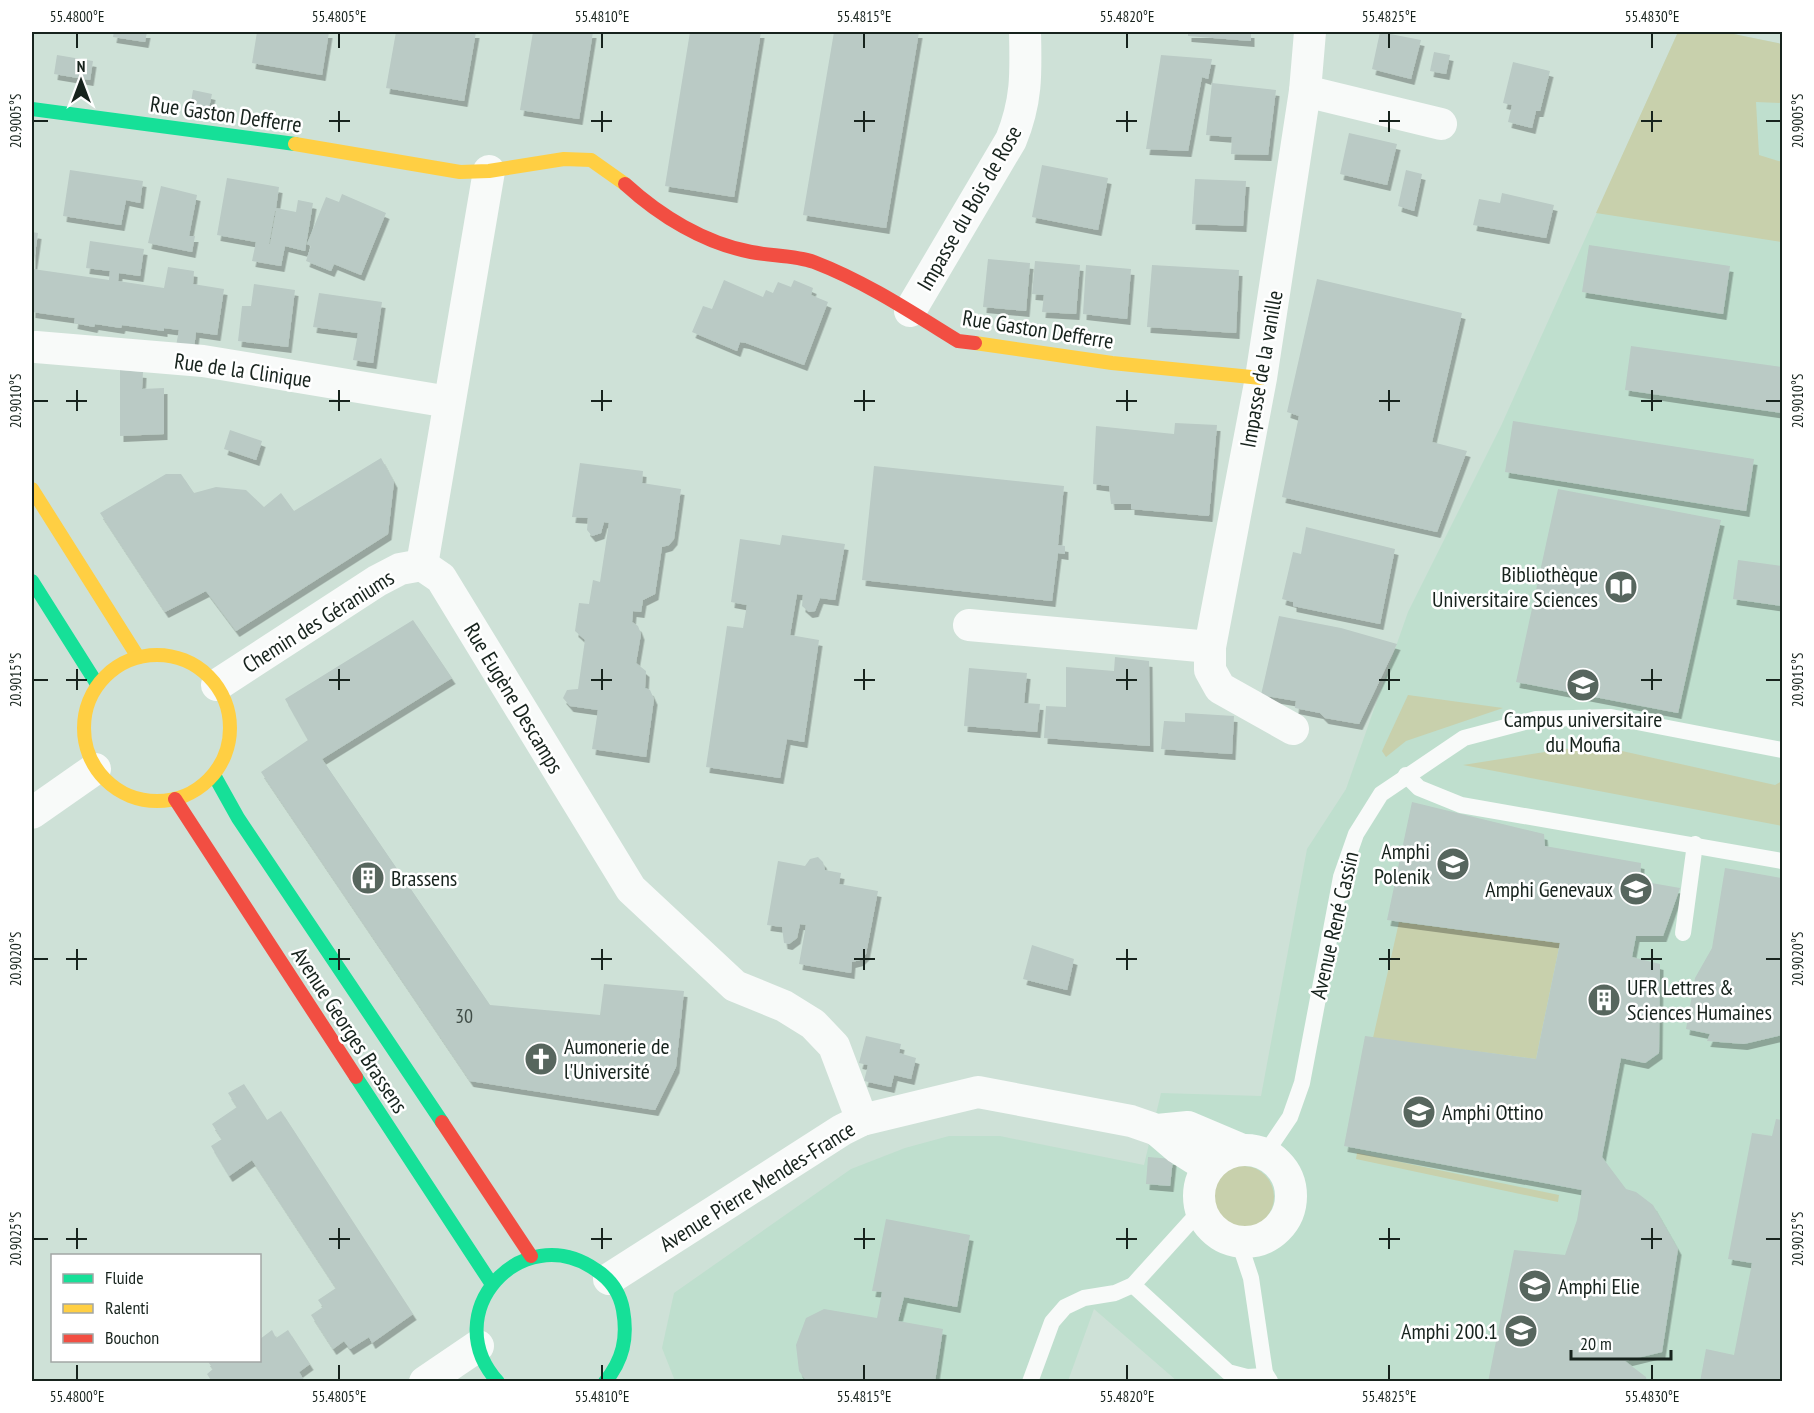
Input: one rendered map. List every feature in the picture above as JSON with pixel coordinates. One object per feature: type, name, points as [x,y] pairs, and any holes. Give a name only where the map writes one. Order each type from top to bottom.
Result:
[{"type":"street","name":"Impasse du Bois de Rose","points":[[910,310],[1011,140],[1018,123],[1027,85],[1025,32]]},
{"type":"street","name":"Impasse de la vanille","points":[[1293,729],[1220,688],[1210,670],[1210,647],[1261,378],[1305,91],[1310,32]]},
{"type":"street","points":[[1305,91],[1441,124]]},
{"type":"street","name":"Rue Gaston Defferre","points":[[32,109],[254,137],[460,172],[489,171],[564,159],[591,160],[613,173],[637,195],[705,240],[750,252],[811,261],[863,283],[958,341],[1112,363],[1261,378]]},
{"type":"street","points":[[422,565],[489,171]]},
{"type":"street","name":"Rue de la Clinique","points":[[36,347],[203,361],[450,402]]},
{"type":"street","points":[[32,489],[138,657]]},
{"type":"street","name":"Chemin des Géraniums","points":[[217,685],[377,581],[400,569],[422,565]]},
{"type":"street","name":"Rue Eugène Descamps","points":[[422,565],[441,578],[631,889],[735,986],[784,1006],[813,1024],[834,1046],[862,1120]]},
{"type":"street","points":[[32,581],[97,684]]},
{"type":"street","points":[[969,625],[1210,647]]},
{"type":"street","points":[[160,654],[182,659],[201,669],[217,685],[227,707],[231,730],[226,754],[214,775],[190,794],[175,800],[152,802],[130,797],[110,786],[95,769],[86,749],[82,726],[87,705],[97,684],[115,667],[138,657],[160,654]]},
{"type":"street","points":[[32,813],[95,769]]},
{"type":"street","name":"Avenue Georges Brassens","points":[[214,775],[238,819],[531,1256]]},
{"type":"street","name":"Avenue Georges Brassens","points":[[175,800],[491,1283]]},
{"type":"street","name":"Avenue Pierre Mendes-France","points":[[609,1280],[842,1130],[862,1120],[978,1092],[1131,1121],[1157,1130],[1208,1167]]},
{"type":"street","name":"Avenue Pierre Mendes-France","points":[[1157,1130],[1188,1128],[1253,1152]]},
{"type":"street","points":[[1253,1152],[1285,1172],[1290,1184],[1290,1209],[1279,1228],[1267,1237],[1254,1242],[1239,1242],[1216,1232],[1200,1211],[1198,1196],[1200,1181],[1208,1167],[1222,1155],[1253,1152]]},
{"type":"street","points":[[498,1382],[484,1363],[478,1346],[476,1324],[480,1302],[491,1283],[509,1267],[531,1256],[552,1253],[573,1257],[593,1266],[609,1280],[621,1298],[626,1319],[626,1340],[620,1361],[607,1381]]},
{"type":"street","points":[[425,1382],[478,1346]]},
{"type":"lane","name":"Avenue René Cassin","points":[[1253,1152],[1290,1117],[1302,1083],[1341,877],[1356,834],[1382,794],[1464,738],[1536,719],[1611,717],[1782,750]]},
{"type":"lane","points":[[1406,776],[1419,788],[1461,805],[1782,861]]},
{"type":"lane","points":[[1683,933],[1695,844]]},
{"type":"lane","points":[[1030,1382],[1052,1322],[1065,1307],[1084,1299],[1115,1293],[1133,1284],[1200,1211]]},
{"type":"lane","points":[[1133,1284],[1228,1372],[1246,1377],[1268,1377],[1251,1278],[1239,1242]]},
{"type":"shaded area","name":"Campus universitaire du Moufia","points":[[1678,32],[1724,32],[1782,44],[1782,1381],[1177,1381],[1094,1309],[1068,1381],[675,1381],[662,1348],[674,1293],[851,1169],[905,1148],[949,1136],[1000,1136],[1144,1165],[1161,1093],[1261,1096],[1307,849],[1346,789],[1408,612],[1501,426]]},
{"type":"shaded area","points":[[1678,32],[1724,32],[1782,44],[1782,103],[1756,102],[1759,155],[1782,162],[1782,242],[1596,213]]},
{"type":"shaded area","points":[[1408,695],[1503,708],[1406,741],[1386,757],[1382,751]]},
{"type":"shaded area","points":[[1592,748],[1622,751],[1775,785],[1782,781],[1782,826],[1463,765],[1564,749]]},
{"type":"shaded area","points":[[1399,922],[1560,943],[1536,1059],[1373,1038]]},
{"type":"shaded area","points":[[1357,1153],[1559,1195],[1558,1202],[1356,1159]]},
{"type":"shaded area","points":[[1237,1166],[1249,1166],[1265,1175],[1272,1185],[1274,1197],[1272,1209],[1265,1219],[1249,1228],[1237,1228],[1226,1223],[1217,1214],[1212,1203],[1212,1191],[1217,1180],[1226,1171]]},
{"type":"building","points":[[114,32],[147,32],[145,42],[113,37]]},
{"type":"building","points":[[257,32],[329,32],[322,75],[252,63]]},
{"type":"building","points":[[396,32],[476,32],[464,101],[386,88]]},
{"type":"building","points":[[533,32],[593,32],[579,119],[520,110]]},
{"type":"building","points":[[690,32],[761,32],[734,197],[665,186]]},
{"type":"building","points":[[834,32],[919,32],[886,228],[803,215]]},
{"type":"building","points":[[1188,32],[1251,32],[1251,41],[1188,36]]},
{"type":"building","points":[[1380,32],[1421,40],[1411,79],[1372,69]]},
{"type":"building","points":[[1434,52],[1450,55],[1446,74],[1430,71]]},
{"type":"building","points":[[57,55],[93,61],[90,80],[54,74]]},
{"type":"building","points":[[1161,55],[1212,59],[1208,79],[1202,77],[1188,151],[1146,149]]},
{"type":"building","points":[[1513,62],[1550,71],[1540,111],[1536,111],[1532,128],[1508,122],[1512,105],[1503,103]]},
{"type":"building","points":[[1212,83],[1276,90],[1268,155],[1231,154],[1232,137],[1206,135]]},
{"type":"building","points":[[193,90],[212,94],[208,112],[190,108]]},
{"type":"building","points":[[1349,133],[1397,144],[1387,185],[1340,174]]},
{"type":"building","points":[[1042,165],[1108,178],[1098,230],[1032,217]]},
{"type":"building","points":[[70,170],[143,181],[140,203],[126,200],[121,225],[63,216]]},
{"type":"building","points":[[1406,170],[1422,174],[1414,211],[1398,206]]},
{"type":"building","points":[[227,178],[279,187],[276,208],[296,212],[298,200],[313,203],[305,251],[285,246],[281,266],[252,261],[256,242],[217,235]],"holes":[[[275,211],[270,244],[269,244]]]},
{"type":"building","points":[[1195,179],[1246,181],[1243,226],[1192,224]]},
{"type":"building","points":[[161,186],[197,195],[189,236],[195,236],[192,252],[148,243]]},
{"type":"building","points":[[1502,193],[1554,205],[1546,238],[1473,225],[1479,199],[1500,203]]},
{"type":"building","points":[[342,194],[386,213],[361,275],[334,264],[331,271],[306,261],[311,246],[307,244],[326,197],[339,202]]},
{"type":"building","points":[[32,232],[38,233],[33,269],[109,280],[110,271],[86,268],[90,241],[144,249],[140,276],[119,273],[118,281],[164,288],[168,267],[194,271],[193,284],[224,289],[217,335],[196,332],[194,349],[176,346],[179,330],[164,328],[164,331],[122,325],[121,328],[95,324],[94,327],[74,323],[75,318],[32,312]]},
{"type":"building","points":[[1589,245],[1730,266],[1723,314],[1582,292]]},
{"type":"building","points":[[988,259],[1030,263],[1026,311],[983,307]]},
{"type":"building","points":[[1035,261],[1080,265],[1076,314],[1042,312],[1044,295],[1032,294]]},
{"type":"building","points":[[1086,265],[1131,269],[1127,319],[1083,314]]},
{"type":"building","points":[[1152,265],[1239,270],[1236,333],[1147,327]]},
{"type":"building","points":[[1317,279],[1462,313],[1432,442],[1467,451],[1437,532],[1282,497],[1299,416],[1287,412]]},
{"type":"building","points":[[724,280],[763,297],[766,290],[773,293],[778,282],[791,287],[794,280],[813,288],[811,295],[828,302],[804,365],[746,343],[740,342],[737,351],[692,332],[703,306],[712,309]]},
{"type":"building","points":[[254,284],[295,290],[288,347],[238,341],[242,306],[251,306]]},
{"type":"building","points":[[319,293],[382,302],[373,363],[353,360],[358,333],[313,327]]},
{"type":"building","points":[[1631,346],[1782,367],[1782,413],[1625,390]]},
{"type":"building","points":[[120,370],[143,372],[142,389],[164,388],[164,434],[120,436]]},
{"type":"building","points":[[1513,421],[1754,459],[1746,511],[1505,472]]},
{"type":"building","points":[[1175,423],[1217,425],[1209,516],[1131,509],[1131,504],[1111,504],[1109,486],[1093,484],[1096,426],[1174,434]]},
{"type":"building","points":[[230,430],[262,441],[256,460],[224,449]]},
{"type":"building","points":[[381,458],[394,482],[388,534],[236,631],[206,591],[165,612],[100,513],[166,474],[181,474],[194,493],[216,487],[246,490],[264,507],[281,493],[294,511]]},
{"type":"building","points":[[580,463],[643,471],[642,483],[681,489],[674,539],[669,545],[662,547],[655,594],[643,600],[641,612],[633,611],[632,622],[638,626],[641,634],[636,663],[646,671],[645,688],[650,690],[654,699],[646,757],[592,749],[598,710],[570,706],[563,698],[567,690],[578,689],[585,640],[575,631],[579,603],[589,604],[593,580],[600,582],[609,523],[604,522],[601,533],[592,536],[587,530],[588,518],[572,517]]},
{"type":"building","points":[[874,466],[1064,486],[1058,545],[1065,546],[1065,554],[1058,553],[1052,601],[862,580]]},
{"type":"building","name":"Bibliothèque Universitaire Sciences","points":[[1558,489],[1721,520],[1678,713],[1516,682]]},
{"type":"building","points":[[1306,527],[1395,549],[1380,624],[1293,606],[1293,602],[1282,599],[1293,552],[1301,554]]},
{"type":"building","points":[[782,535],[845,544],[835,600],[820,598],[815,611],[809,612],[802,606],[803,595],[797,594],[790,635],[819,640],[804,742],[787,739],[780,778],[706,767],[727,626],[743,628],[747,605],[731,602],[740,539],[780,545]]},
{"type":"building","points":[[1738,560],[1782,566],[1782,606],[1733,599]]},
{"type":"building","points":[[1279,616],[1341,628],[1397,644],[1359,724],[1325,718],[1320,713],[1295,708],[1296,701],[1261,695]]},
{"type":"building","name":"Brassens","points":[[413,620],[452,678],[322,759],[490,1005],[600,1015],[604,984],[684,991],[676,1067],[655,1110],[470,1081],[261,772],[308,740],[285,699]]},
{"type":"building","points":[[1115,657],[1149,661],[1150,746],[1044,738],[1046,706],[1066,707],[1066,667],[1114,671]]},
{"type":"building","points":[[969,668],[1027,673],[1024,703],[1040,704],[1037,732],[964,726]]},
{"type":"building","points":[[1185,713],[1234,716],[1232,754],[1161,749],[1164,721],[1185,722]]},
{"type":"building","name":"UFR Lettres & Sciences Humaines","points":[[1412,802],[1544,834],[1545,846],[1641,863],[1640,881],[1680,888],[1663,936],[1636,936],[1632,957],[1660,964],[1659,1053],[1645,1063],[1621,1058],[1602,1157],[1626,1189],[1636,1192],[1653,1205],[1678,1249],[1662,1352],[1625,1361],[1646,1377],[1647,1382],[1488,1382],[1514,1250],[1565,1255],[1577,1220],[1582,1190],[1344,1146],[1365,1036],[1536,1059],[1560,943],[1387,920]]},
{"type":"building","points":[[818,857],[823,862],[825,870],[841,873],[839,884],[878,891],[866,954],[860,960],[852,962],[851,973],[799,964],[806,925],[800,924],[797,938],[789,944],[784,943],[782,927],[767,925],[778,861],[805,866],[810,859]]},
{"type":"building","points":[[1725,868],[1782,878],[1782,1035],[1744,1044],[1707,1041],[1710,1034],[1686,1029],[1695,978],[1712,948]]},
{"type":"building","points":[[1032,945],[1074,959],[1067,990],[1023,979]]},
{"type":"building","points":[[866,1036],[901,1044],[899,1053],[916,1058],[911,1079],[894,1075],[891,1087],[864,1081],[868,1065],[859,1063]]},
{"type":"building","points":[[244,1084],[267,1120],[281,1111],[413,1314],[372,1343],[369,1337],[350,1349],[344,1341],[333,1349],[311,1315],[323,1307],[318,1300],[336,1288],[252,1160],[229,1176],[211,1146],[222,1139],[212,1124],[237,1107],[228,1093]]},
{"type":"building","points":[[1776,1119],[1782,1120],[1782,1382],[1700,1382],[1706,1349],[1734,1355],[1752,1263],[1728,1259],[1752,1133],[1772,1136]]},
{"type":"building","points":[[1148,1157],[1173,1159],[1170,1186],[1146,1184]]},
{"type":"building","points":[[886,1219],[970,1235],[957,1307],[904,1297],[898,1321],[943,1329],[935,1382],[807,1382],[799,1371],[796,1345],[806,1318],[824,1309],[877,1318],[882,1292],[872,1291]]},
{"type":"building","points":[[272,1330],[276,1338],[288,1330],[310,1364],[299,1372],[305,1382],[212,1382],[207,1374],[213,1369],[208,1362],[261,1362],[261,1338]]},
{"type":"traffic: fast","points":[[32,109],[295,144]]},
{"type":"traffic: fast","points":[[32,581],[97,684]]},
{"type":"traffic: fast","points":[[214,775],[238,818],[442,1122]]},
{"type":"traffic: fast","points":[[356,1077],[491,1283]]},
{"type":"traffic: fast","points":[[498,1382],[481,1356],[477,1328],[482,1303],[496,1281],[516,1265],[540,1256],[568,1257],[596,1270],[610,1282],[617,1292],[623,1310],[625,1330],[623,1348],[605,1382]]},
{"type":"traffic: slow","points":[[295,144],[460,172],[489,171],[564,159],[591,160],[625,184]]},
{"type":"traffic: slow","points":[[975,343],[1112,363],[1261,378]]},
{"type":"traffic: slow","points":[[32,489],[138,657]]},
{"type":"traffic: slow","points":[[157,655],[185,660],[209,676],[225,700],[230,728],[225,756],[209,780],[185,796],[157,801],[129,796],[105,780],[89,756],[84,728],[89,700],[105,676],[129,660],[157,655]]},
{"type":"traffic: jam","points":[[625,184],[653,207],[700,235],[734,248],[814,262],[870,288],[958,341],[975,343]]},
{"type":"traffic: jam","points":[[175,799],[356,1077]]},
{"type":"traffic: jam","points":[[442,1122],[531,1256]]},
{"type":"place","name":"Bibliothèque Universitaire Sciences","points":[[1621,587]]},
{"type":"place","name":"Campus universitaire du Moufia","points":[[1583,685]]},
{"type":"place","name":"Amphi Polenik","points":[[1453,864]]},
{"type":"place","name":"Brassens","points":[[368,878]]},
{"type":"place","name":"Amphi Genevaux","points":[[1636,889]]},
{"type":"place","name":"UFR Lettres & Sciences Humaines","points":[[1604,1000]]},
{"type":"place","name":"Aumonerie de l'Université","points":[[541,1059]]},
{"type":"place","name":"Amphi Ottino","points":[[1419,1112]]},
{"type":"place","name":"Amphi Elie","points":[[1535,1286]]},
{"type":"place","name":"Amphi 200.1","points":[[1521,1331]]}]
